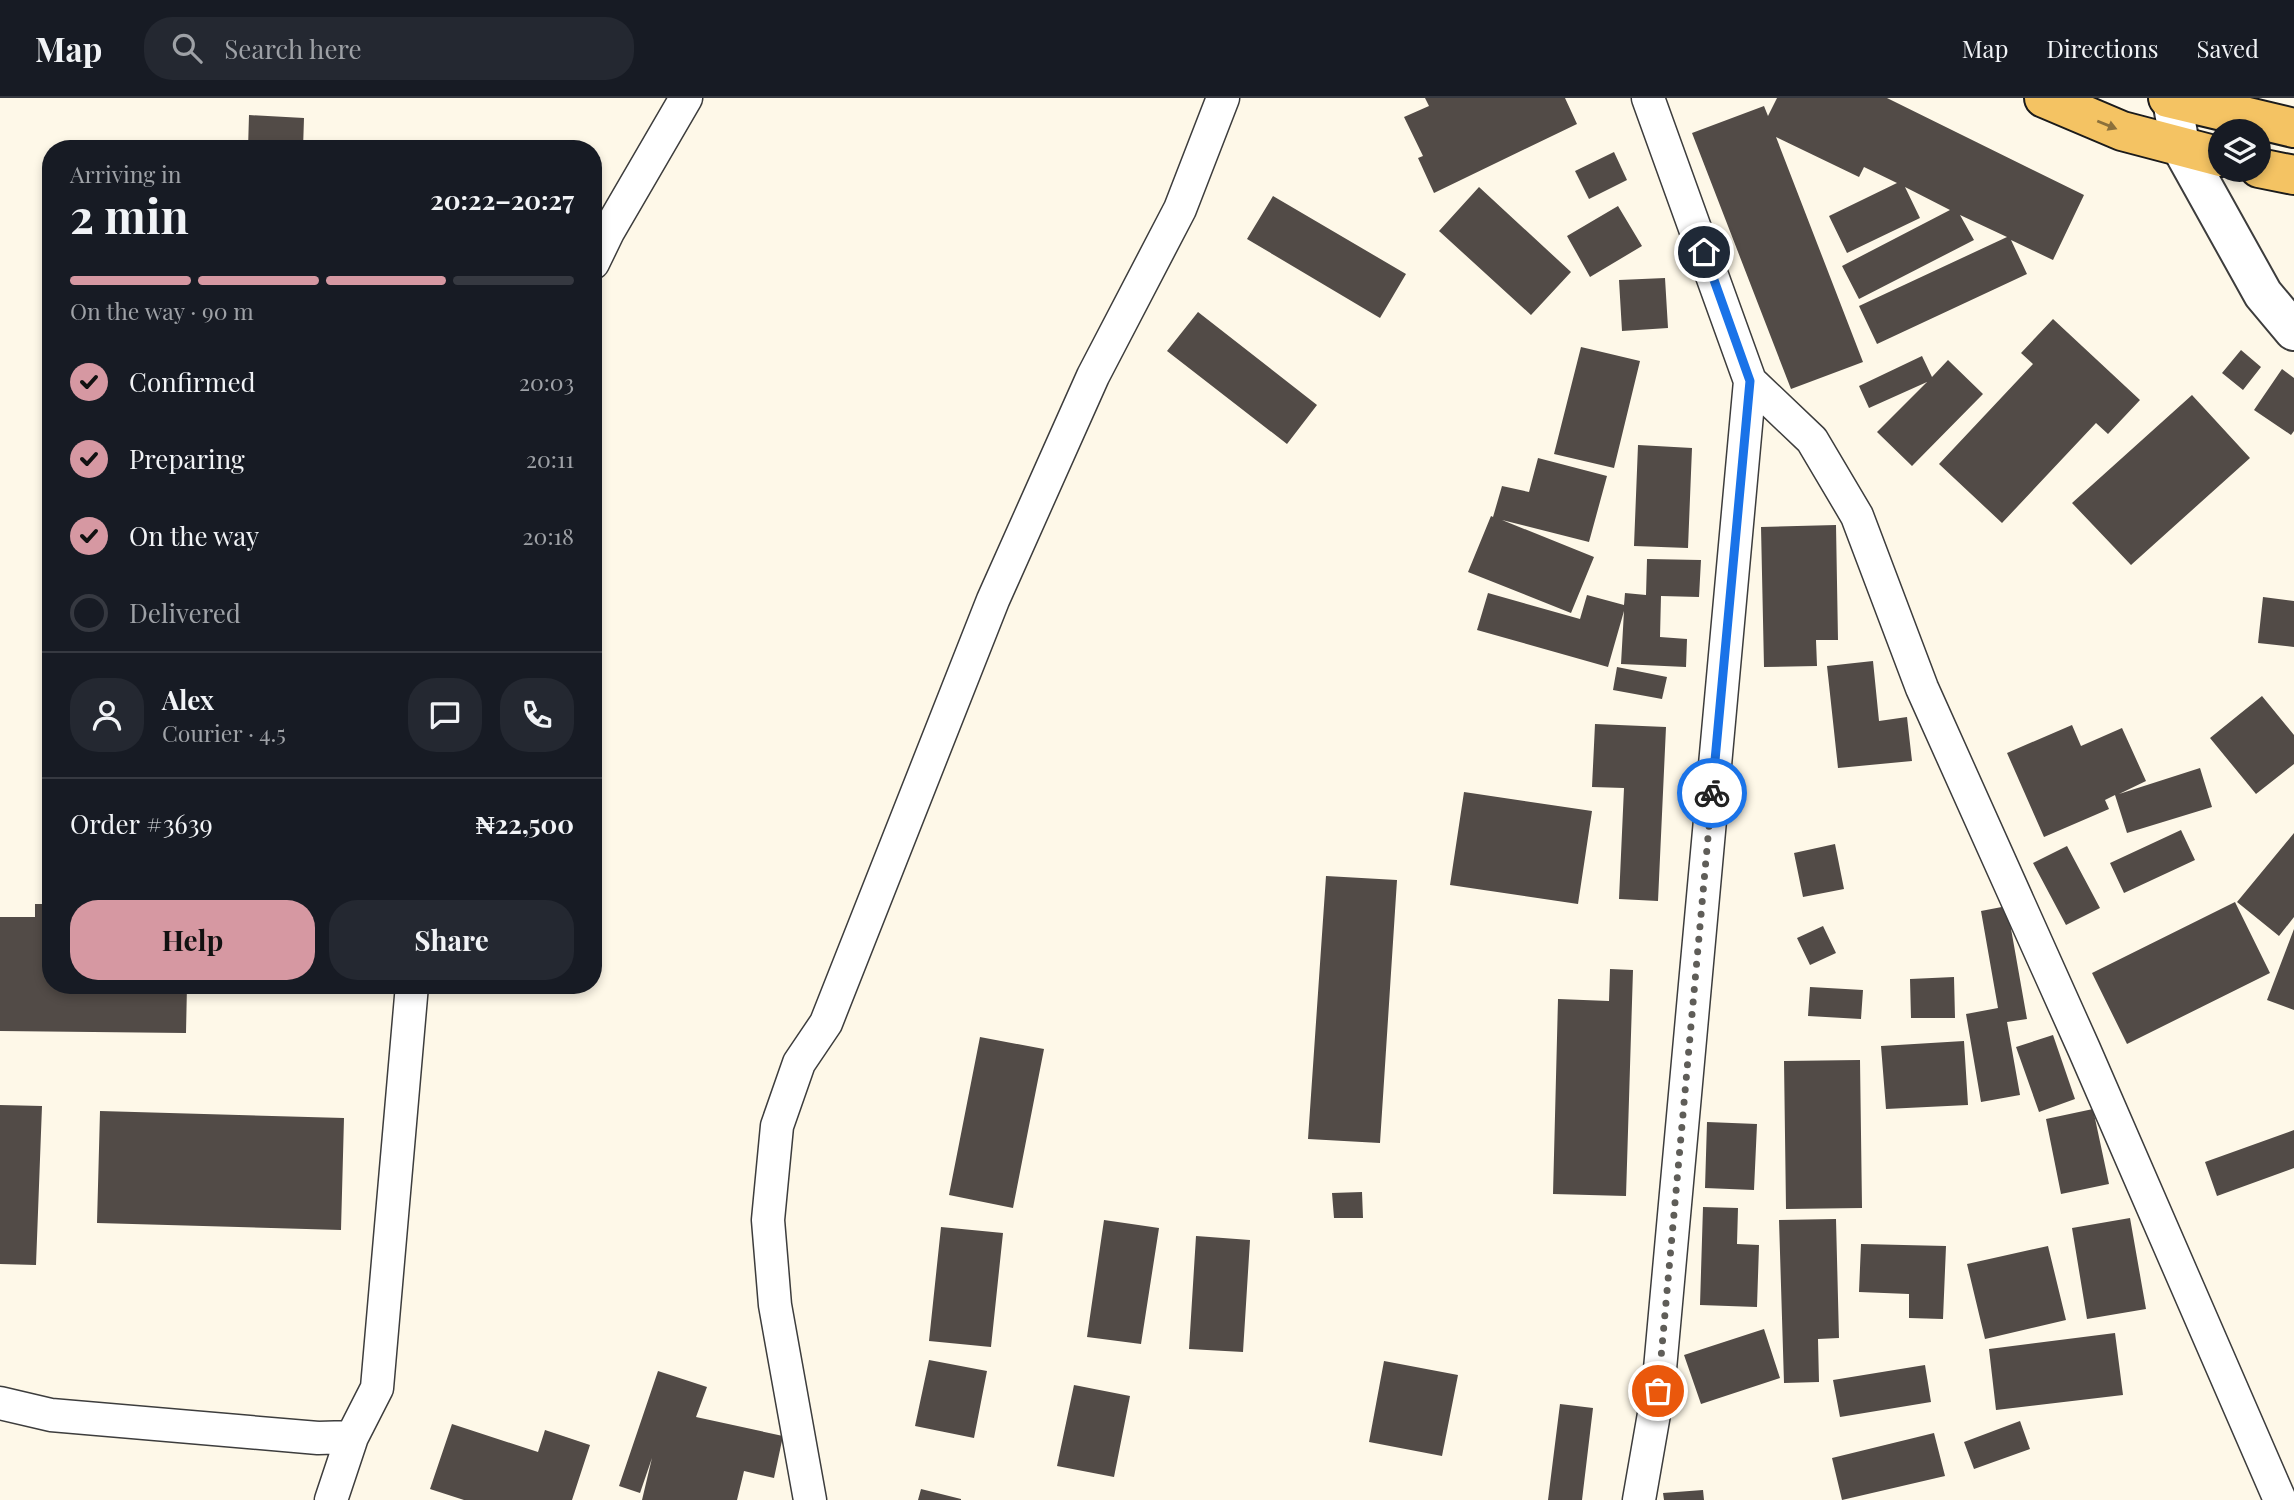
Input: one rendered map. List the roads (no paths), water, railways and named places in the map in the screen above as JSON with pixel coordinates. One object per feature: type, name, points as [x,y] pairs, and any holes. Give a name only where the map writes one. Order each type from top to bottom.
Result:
[{"type":"main road","points":[[2044,98],[2122,131],[2208,153]]},
{"type":"main road","points":[[2170,99],[2294,128]]},
{"type":"main road","points":[[2271,170],[2294,175]]},
{"type":"street","points":[[602,244],[686,98]]},
{"type":"street","points":[[810,1500],[775,1304],[768,1220],[777,1126],[799,1063],[826,1023],[993,600],[1093,376],[1181,209],[1223,98]]},
{"type":"street","points":[[1639,1500],[1658,1391],[1750,381],[1648,98]]},
{"type":"street","points":[[2170,99],[2180,145],[2263,294],[2294,331]]},
{"type":"street","points":[[1750,381],[1812,440],[1857,516],[1922,688],[2084,1049],[2280,1500]]},
{"type":"street","points":[[331,1500],[352,1437],[377,1388],[411,994]]},
{"type":"street","points":[[0,1403],[51,1415],[318,1438],[352,1437]]}]
